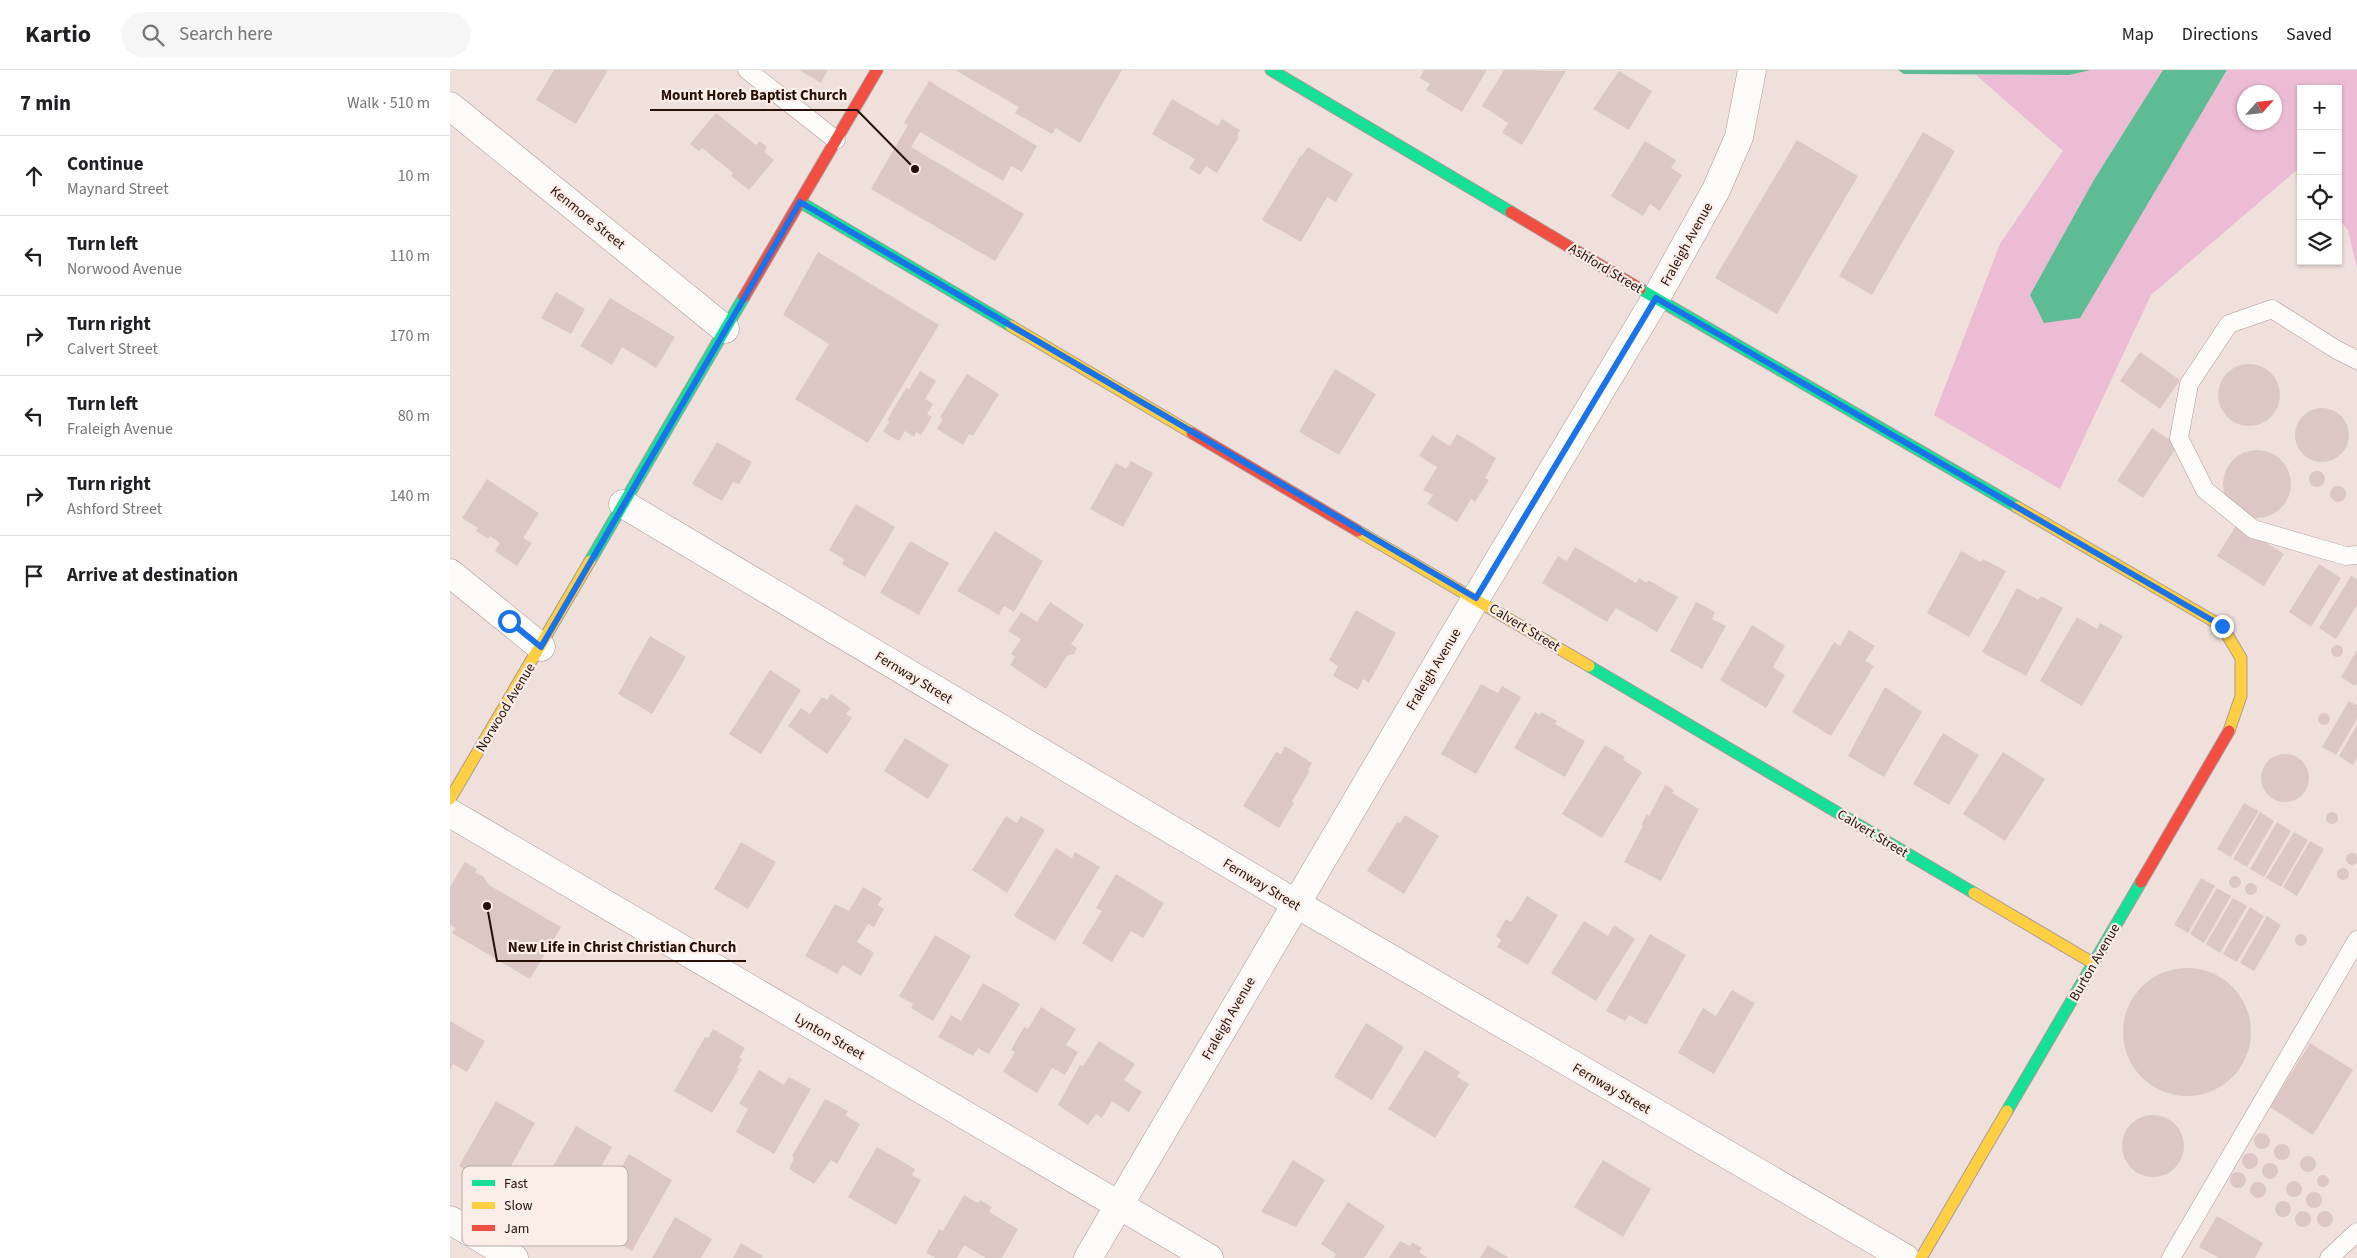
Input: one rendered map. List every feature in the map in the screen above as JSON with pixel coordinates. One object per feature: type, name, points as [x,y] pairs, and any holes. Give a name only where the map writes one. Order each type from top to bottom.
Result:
[{"type":"street","name":"Norwood Avenue","points":[[450,799],[541,647],[877,70]]},
{"type":"street","name":"Ashford Street","points":[[1271,70],[1656,298],[2222,626],[2241,658]]},
{"type":"street","name":"Fraleigh Avenue","points":[[1088,1258],[1295,903],[1656,298],[1716,190],[1735,146],[1752,70]]},
{"type":"street","name":"Kenmore Street","points":[[450,106],[725,329]]},
{"type":"street","name":"Calvert Street","points":[[800,202],[1476,598],[2093,963]]},
{"type":"street","name":"Fernway Street","points":[[623,504],[1295,903],[1905,1258]]},
{"type":"street","points":[[450,573],[541,647]]},
{"type":"street","name":"Burton Avenue","points":[[1922,1258],[2228,733],[2241,696],[2241,658]]},
{"type":"street","name":"Lynton Street","points":[[450,813],[1209,1258]]},
{"type":"street","points":[[450,1220],[462,1227]]},
{"type":"street","points":[[494,1246],[514,1258]]},
{"type":"lane","points":[[747,70],[836,140]]},
{"type":"lane","points":[[2357,360],[2337,350],[2272,309],[2229,324],[2188,384],[2179,438],[2205,490],[2253,529],[2346,556],[2357,555]]},
{"type":"lane","points":[[2171,1258],[2357,940]]},
{"type":"lane","points":[[2329,1258],[2357,1232]]},
{"type":"shaded area","points":[[1898,70],[2091,70],[2069,75],[1904,74]]},
{"type":"shaded area","points":[[2091,70],[2163,70],[2095,178],[2218,86],[2227,70],[2357,70],[2357,268],[2348,230],[2342,223],[2342,85],[2297,85],[2297,170],[2151,295],[2060,489],[1934,415],[2000,244],[2063,151],[1976,75],[2069,75]]},
{"type":"shaded area","points":[[2163,70],[2227,70],[2080,318],[2044,323],[2030,295],[2095,178]]},
{"type":"building","points":[[554,70],[608,70],[576,124],[536,100]]},
{"type":"building","points":[[799,70],[828,70],[821,83]]},
{"type":"building","points":[[955,70],[1122,70],[1080,143],[1056,128],[1052,134],[1015,113],[1019,107]]},
{"type":"building","points":[[1424,70],[1487,70],[1462,112],[1426,90],[1430,84],[1420,78]]},
{"type":"building","points":[[1504,70],[1566,71],[1522,145],[1502,133],[1508,123],[1482,106]]},
{"type":"building","points":[[1619,71],[1652,91],[1629,130],[1593,109]]},
{"type":"building","points":[[929,81],[1037,146],[1022,172],[1011,166],[1003,181],[920,132],[911,147],[1024,214],[995,261],[871,189],[908,125],[904,123]]},
{"type":"building","points":[[1172,99],[1218,126],[1222,119],[1240,130],[1237,136],[1239,137],[1217,173],[1206,166],[1200,175],[1189,168],[1195,159],[1152,134]]},
{"type":"building","points":[[716,113],[756,145],[760,141],[767,147],[764,152],[774,160],[749,190],[731,176],[733,173],[702,148],[699,151],[690,144]]},
{"type":"building","points":[[1923,132],[1955,151],[1872,295],[1839,276]]},
{"type":"building","points":[[1797,140],[1858,176],[1777,314],[1715,278]]},
{"type":"building","points":[[1645,141],[1676,160],[1671,168],[1682,175],[1660,211],[1650,204],[1643,216],[1611,196]]},
{"type":"building","points":[[1308,147],[1353,174],[1336,202],[1327,197],[1301,242],[1262,220],[1301,155]]},
{"type":"building","points":[[818,252],[939,325],[868,443],[795,399],[829,344],[783,315]]},
{"type":"building","points":[[556,292],[585,309],[571,334],[541,318]]},
{"type":"building","points":[[610,298],[675,337],[656,368],[622,347],[612,365],[580,346]]},
{"type":"building","points":[[2140,352],[2180,380],[2160,409],[2120,381]]},
{"type":"building","points":[[2249,364],[2261,367],[2271,373],[2277,383],[2280,395],[2277,407],[2271,417],[2261,423],[2249,426],[2237,423],[2227,417],[2221,407],[2218,395],[2221,383],[2227,373],[2237,367]]},
{"type":"building","points":[[1335,369],[1376,394],[1339,455],[1299,432]]},
{"type":"building","points":[[920,371],[936,381],[925,399],[933,404],[927,414],[932,417],[921,435],[916,432],[914,437],[905,431],[899,441],[883,432],[889,422],[887,420],[906,388],[909,389]]},
{"type":"building","points":[[967,374],[999,394],[973,436],[969,434],[963,445],[937,429],[943,419],[940,417]]},
{"type":"building","points":[[2322,408],[2332,410],[2341,416],[2347,425],[2349,435],[2347,445],[2341,454],[2332,460],[2322,462],[2312,460],[2303,454],[2297,445],[2295,435],[2297,425],[2303,416],[2312,410]]},
{"type":"building","points":[[2152,428],[2178,445],[2143,498],[2117,481]]},
{"type":"building","points":[[1457,434],[1496,458],[1485,478],[1489,480],[1475,502],[1471,499],[1457,522],[1427,504],[1433,495],[1423,490],[1437,467],[1419,456],[1432,435],[1450,446]]},
{"type":"building","points":[[717,442],[752,462],[739,484],[733,482],[722,501],[692,484]]},
{"type":"building","points":[[2257,450],[2270,452],[2281,460],[2289,471],[2291,484],[2289,497],[2281,508],[2270,516],[2257,518],[2244,516],[2233,508],[2225,497],[2223,484],[2225,471],[2233,460],[2244,452]]},
{"type":"building","points":[[1131,461],[1153,473],[1123,527],[1090,509],[1116,463],[1126,469]]},
{"type":"building","points":[[2317,471],[2323,473],[2325,479],[2323,485],[2317,487],[2311,485],[2309,479],[2311,473]]},
{"type":"building","points":[[487,479],[539,513],[523,538],[532,543],[517,566],[495,551],[500,543],[490,536],[488,539],[476,531],[478,528],[462,518]]},
{"type":"building","points":[[2338,486],[2344,488],[2346,494],[2344,500],[2338,502],[2332,500],[2330,494],[2332,488]]},
{"type":"building","points":[[856,504],[895,527],[865,577],[842,564],[844,559],[829,550]]},
{"type":"building","points":[[2237,524],[2284,554],[2264,586],[2217,556]]},
{"type":"building","points":[[995,531],[1043,561],[1014,612],[1004,606],[999,615],[957,591]]},
{"type":"building","points":[[910,541],[949,563],[919,615],[880,593]]},
{"type":"building","points":[[1575,547],[1636,583],[1639,578],[1647,583],[1648,580],[1678,597],[1657,632],[1616,608],[1607,622],[1542,583],[1558,556],[1567,561]]},
{"type":"building","points":[[1961,551],[1981,562],[1983,559],[2006,571],[1969,637],[1927,613]]},
{"type":"building","points":[[2319,564],[2341,578],[2311,627],[2289,612]]},
{"type":"building","points":[[2351,576],[2357,579],[2357,605],[2336,639],[2319,628]]},
{"type":"building","points":[[2017,588],[2038,600],[2041,596],[2063,608],[2026,676],[1982,652]]},
{"type":"building","points":[[1050,602],[1084,625],[1071,644],[1077,648],[1074,654],[1067,656],[1046,689],[1010,665],[1015,657],[1011,654],[1021,639],[1008,631],[1021,612],[1037,622]]},
{"type":"building","points":[[1696,602],[1715,612],[1712,619],[1726,626],[1702,669],[1670,651]]},
{"type":"building","points":[[1356,610],[1396,633],[1369,683],[1363,679],[1358,690],[1333,676],[1338,666],[1329,660]]},
{"type":"building","points":[[2077,617],[2097,629],[2100,623],[2123,636],[2082,706],[2040,681]]},
{"type":"building","points":[[1752,625],[1785,646],[1773,667],[1785,675],[1766,708],[1720,680]]},
{"type":"building","points":[[1849,630],[1875,646],[1865,661],[1874,666],[1831,736],[1792,712],[1834,642],[1840,646]]},
{"type":"building","points":[[650,636],[686,657],[652,714],[618,694]]},
{"type":"building","points":[[2335,645],[2339,645],[2343,651],[2339,657],[2335,657],[2331,653],[2331,649]]},
{"type":"building","points":[[2357,650],[2357,683],[2355,686],[2341,677]]},
{"type":"building","points":[[770,670],[801,690],[761,754],[729,734]]},
{"type":"building","points":[[1481,684],[1498,693],[1502,686],[1521,697],[1476,774],[1441,754]]},
{"type":"building","points":[[1885,687],[1922,712],[1884,777],[1848,756]]},
{"type":"building","points":[[831,694],[851,708],[846,714],[852,718],[827,754],[788,726],[801,708],[810,714],[822,697],[827,700]]},
{"type":"building","points":[[2349,701],[2357,705],[2357,719],[2336,755],[2322,747]]},
{"type":"building","points":[[1535,712],[1540,715],[1541,712],[1557,721],[1555,724],[1585,741],[1565,777],[1514,748]]},
{"type":"building","points":[[2324,713],[2330,719],[2324,725],[2318,719]]},
{"type":"building","points":[[2357,725],[2357,757],[2353,765],[2339,756]]},
{"type":"building","points":[[1943,733],[1979,755],[1949,805],[1913,784]]},
{"type":"building","points":[[905,738],[949,765],[928,799],[884,771]]},
{"type":"building","points":[[1605,745],[1625,757],[1623,760],[1642,772],[1602,838],[1562,814]]},
{"type":"building","points":[[1285,746],[1312,763],[1308,770],[1310,771],[1292,801],[1294,803],[1279,828],[1243,806],[1276,752],[1281,754]]},
{"type":"building","points":[[2003,752],[2045,779],[2005,841],[1963,814]]},
{"type":"building","points":[[2280,754],[2290,754],[2299,758],[2305,764],[2308,769],[2308,787],[2299,798],[2290,802],[2280,802],[2271,798],[2265,792],[2261,783],[2261,773],[2265,764],[2271,758]]},
{"type":"building","points":[[1665,785],[1674,790],[1672,793],[1699,809],[1661,881],[1624,862],[1643,826],[1641,825],[1647,814],[1649,816]]},
{"type":"building","points":[[2244,803],[2259,811],[2231,857],[2217,849]]},
{"type":"building","points":[[2260,812],[2274,821],[2247,867],[2233,859]]},
{"type":"building","points":[[2330,812],[2334,812],[2338,818],[2334,824],[2330,824],[2326,820],[2326,816]]},
{"type":"building","points":[[1405,815],[1439,836],[1404,894],[1367,871],[1397,822],[1400,823]]},
{"type":"building","points":[[1006,816],[1017,823],[1021,816],[1045,830],[1007,893],[972,870]]},
{"type":"building","points":[[2277,822],[2291,831],[2264,877],[2250,869]]},
{"type":"building","points":[[2294,832],[2308,840],[2281,887],[2266,878]]},
{"type":"building","points":[[2310,841],[2324,849],[2297,896],[2283,887]]},
{"type":"building","points":[[741,842],[776,862],[748,909],[714,889]]},
{"type":"building","points":[[1056,848],[1072,858],[1075,852],[1100,867],[1055,941],[1014,916]]},
{"type":"building","points":[[2352,853],[2358,859],[2352,865],[2346,859]]},
{"type":"building","points":[[465,862],[477,869],[475,873],[483,876],[489,885],[561,927],[530,979],[452,933],[456,928],[450,925],[450,887]]},
{"type":"building","points":[[2341,868],[2345,868],[2349,874],[2345,880],[2341,880],[2337,876],[2337,872]]},
{"type":"building","points":[[1116,874],[1164,903],[1143,938],[1131,931],[1112,962],[1082,943],[1102,911],[1096,908]]},
{"type":"building","points":[[2233,876],[2237,876],[2241,882],[2237,888],[2233,888],[2229,884],[2229,880]]},
{"type":"building","points":[[2201,878],[2215,886],[2188,933],[2174,925]]},
{"type":"building","points":[[2251,883],[2257,889],[2251,895],[2245,889]]},
{"type":"building","points":[[863,887],[882,898],[878,905],[884,909],[874,927],[868,924],[857,942],[874,953],[861,976],[843,965],[837,974],[805,956],[835,904],[849,911]]},
{"type":"building","points":[[2217,888],[2231,896],[2204,943],[2190,934]]},
{"type":"building","points":[[1527,896],[1558,915],[1528,965],[1497,947],[1501,940],[1496,936],[1506,919],[1511,922]]},
{"type":"building","points":[[2233,898],[2247,906],[2220,953],[2206,944]]},
{"type":"building","points":[[2250,907],[2264,916],[2237,962],[2223,954]]},
{"type":"building","points":[[2267,916],[2281,925],[2254,971],[2240,963]]},
{"type":"building","points":[[1584,921],[1608,936],[1614,925],[1635,939],[1596,1001],[1551,973]]},
{"type":"building","points":[[1650,934],[1686,955],[1646,1025],[1629,1015],[1625,1021],[1606,1011]]},
{"type":"building","points":[[2301,934],[2307,940],[2301,946],[2295,940]]},
{"type":"building","points":[[935,935],[971,956],[933,1021],[911,1008],[913,1004],[899,996]]},
{"type":"building","points":[[2187,968],[2211,973],[2232,987],[2246,1008],[2251,1032],[2246,1056],[2232,1077],[2211,1091],[2187,1096],[2163,1091],[2142,1077],[2128,1056],[2123,1032],[2128,1008],[2142,987],[2163,973]]},
{"type":"building","points":[[983,983],[1020,1004],[989,1054],[978,1048],[973,1056],[938,1037],[951,1015],[961,1021]]},
{"type":"building","points":[[1732,990],[1755,1003],[1714,1074],[1678,1053],[1703,1008],[1716,1016]]},
{"type":"building","points":[[1041,1007],[1076,1029],[1066,1045],[1078,1052],[1065,1075],[1052,1068],[1037,1093],[1003,1072],[1015,1052],[1011,1050],[1024,1027],[1028,1029]]},
{"type":"building","points":[[450,1021],[485,1041],[467,1072],[453,1064],[450,1070]]},
{"type":"building","points":[[1366,1023],[1404,1047],[1372,1100],[1334,1077]]},
{"type":"building","points":[[713,1029],[745,1048],[739,1058],[742,1059],[737,1068],[739,1069],[712,1113],[674,1091],[705,1037],[708,1038]]},
{"type":"building","points":[[1099,1041],[1135,1064],[1124,1080],[1142,1092],[1129,1112],[1112,1101],[1102,1118],[1096,1114],[1088,1125],[1058,1105],[1080,1065],[1083,1066]]},
{"type":"building","points":[[2310,1043],[2353,1070],[2313,1135],[2270,1107]]},
{"type":"building","points":[[1425,1050],[1460,1072],[1457,1077],[1469,1084],[1435,1138],[1388,1109]]},
{"type":"building","points":[[759,1070],[784,1085],[789,1077],[811,1089],[774,1154],[736,1132],[748,1109],[739,1104]]},
{"type":"building","points":[[825,1099],[848,1111],[845,1115],[860,1124],[837,1164],[831,1160],[814,1184],[789,1169],[794,1158],[792,1156]]},
{"type":"building","points":[[496,1101],[535,1123],[511,1166],[462,1166],[462,1168],[459,1166]]},
{"type":"building","points":[[2153,1115],[2170,1120],[2175,1124],[2179,1129],[2184,1146],[2179,1163],[2175,1168],[2170,1172],[2153,1177],[2136,1172],[2131,1168],[2127,1163],[2122,1146],[2127,1129],[2131,1124],[2136,1120]]},
{"type":"building","points":[[576,1126],[612,1147],[601,1166],[553,1166]]},
{"type":"building","points":[[2262,1133],[2268,1135],[2270,1141],[2268,1147],[2262,1149],[2256,1147],[2254,1141],[2256,1135]]},
{"type":"building","points":[[2282,1144],[2288,1146],[2290,1152],[2288,1158],[2282,1160],[2276,1158],[2274,1152],[2276,1146]]},
{"type":"building","points":[[877,1147],[915,1169],[912,1175],[921,1180],[896,1225],[848,1197]]},
{"type":"building","points":[[2250,1153],[2256,1155],[2258,1161],[2256,1167],[2250,1169],[2244,1167],[2242,1161],[2244,1155]]},
{"type":"building","points":[[629,1154],[672,1180],[632,1251],[623,1246],[628,1246],[628,1166],[622,1166]]},
{"type":"building","points":[[2308,1156],[2314,1158],[2316,1164],[2314,1170],[2308,1172],[2302,1170],[2300,1164],[2302,1158]]},
{"type":"building","points":[[1293,1160],[1325,1180],[1296,1227],[1261,1212]]},
{"type":"building","points":[[1603,1160],[1651,1189],[1623,1237],[1574,1207]]},
{"type":"building","points":[[2270,1163],[2276,1165],[2278,1171],[2276,1177],[2270,1179],[2264,1177],[2262,1171],[2264,1165]]},
{"type":"building","points":[[2238,1172],[2244,1174],[2246,1180],[2244,1186],[2238,1188],[2232,1186],[2230,1180],[2232,1174]]},
{"type":"building","points":[[2323,1175],[2329,1181],[2323,1187],[2317,1181]]},
{"type":"building","points":[[2294,1181],[2300,1183],[2302,1189],[2300,1195],[2294,1197],[2288,1195],[2286,1189],[2288,1183]]},
{"type":"building","points":[[2258,1182],[2264,1184],[2266,1190],[2264,1196],[2258,1198],[2252,1196],[2250,1190],[2252,1184]]},
{"type":"building","points":[[2314,1192],[2320,1194],[2322,1200],[2320,1206],[2314,1208],[2308,1206],[2306,1200],[2308,1194]]},
{"type":"building","points":[[964,1195],[978,1203],[980,1200],[992,1207],[989,1212],[1018,1229],[1002,1258],[986,1258],[964,1245],[957,1258],[936,1258],[926,1253],[939,1229],[943,1231]]},
{"type":"building","points":[[2283,1201],[2289,1203],[2291,1209],[2289,1215],[2283,1217],[2277,1215],[2275,1209],[2277,1203]]},
{"type":"building","points":[[1348,1202],[1385,1226],[1364,1258],[1334,1258],[1336,1254],[1321,1244]]},
{"type":"building","points":[[2303,1211],[2309,1213],[2311,1219],[2309,1225],[2303,1227],[2297,1225],[2295,1219],[2297,1213]]},
{"type":"building","points":[[2325,1211],[2331,1213],[2333,1219],[2331,1225],[2325,1227],[2319,1225],[2317,1219],[2319,1213]]},
{"type":"building","points":[[2217,1216],[2263,1243],[2255,1258],[2219,1258],[2199,1247]]},
{"type":"building","points":[[675,1217],[712,1239],[701,1258],[652,1258]]},
{"type":"building","points":[[1400,1241],[1410,1246],[1412,1242],[1422,1248],[1419,1252],[1428,1258],[1389,1258]]},
{"type":"building","points":[[741,1243],[763,1256],[762,1258],[733,1258]]},
{"type":"building","points":[[1488,1245],[1509,1258],[1480,1258]]},
{"type":"traffic: fast","points":[[1271,70],[1511,212]]},
{"type":"traffic: fast","points":[[800,202],[1011,326]]},
{"type":"traffic: fast","points":[[1640,289],[2017,507]]},
{"type":"traffic: fast","points":[[590,561],[744,297]]},
{"type":"traffic: fast","points":[[1589,666],[1974,893]]},
{"type":"traffic: fast","points":[[2007,1111],[2141,882]]},
{"type":"traffic: slow","points":[[1011,326],[1192,433]]},
{"type":"traffic: slow","points":[[2017,507],[2222,626],[2241,658],[2241,696],[2229,731]]},
{"type":"traffic: slow","points":[[1358,531],[1589,666]]},
{"type":"traffic: slow","points":[[450,799],[590,561]]},
{"type":"traffic: slow","points":[[1974,893],[2093,963]]},
{"type":"traffic: slow","points":[[1921,1258],[2007,1111]]},
{"type":"traffic: jam","points":[[744,297],[877,70]]},
{"type":"traffic: jam","points":[[1511,212],[1640,289]]},
{"type":"traffic: jam","points":[[1192,433],[1358,531]]},
{"type":"traffic: jam","points":[[2141,882],[2229,731]]},
{"type":"place","name":"Mount Horeb Baptist Church","points":[[915,169]]},
{"type":"place","name":"New Life in Christ Christian Church","points":[[487,906]]},
{"type":"route","points":[[509,621],[541,647],[632,487],[800,202],[1476,598],[1656,298],[2222,626]]}]
